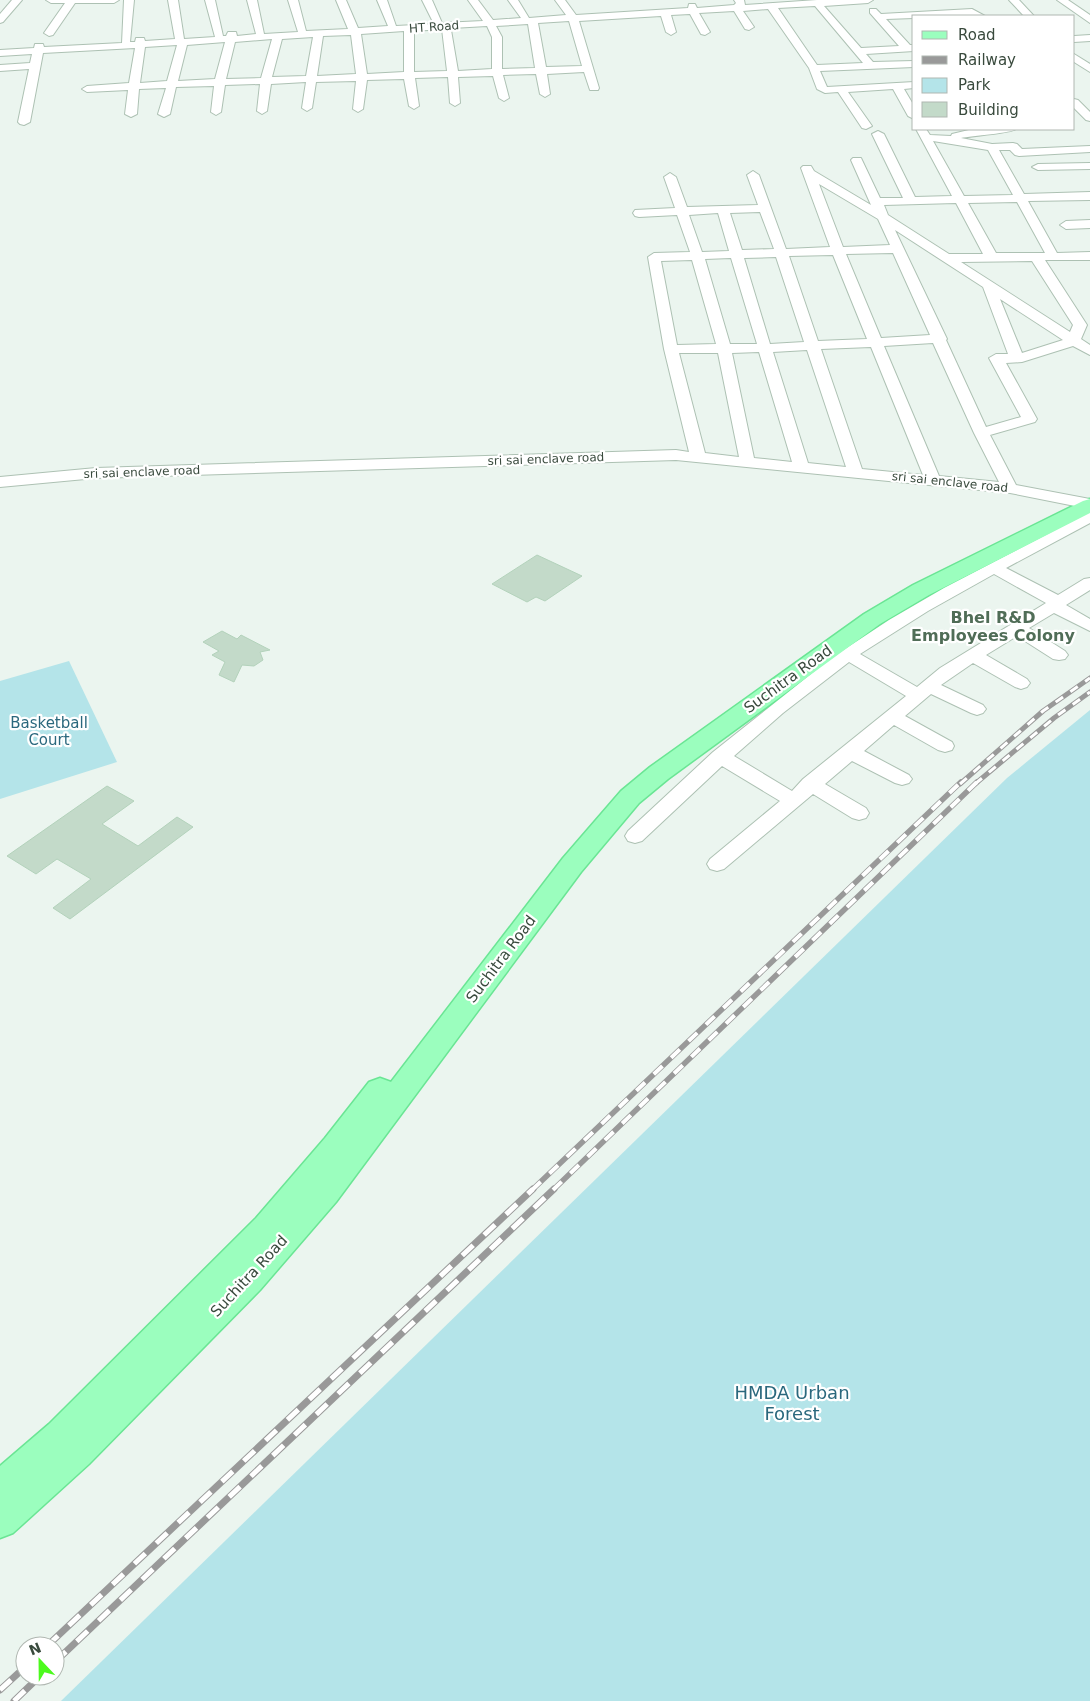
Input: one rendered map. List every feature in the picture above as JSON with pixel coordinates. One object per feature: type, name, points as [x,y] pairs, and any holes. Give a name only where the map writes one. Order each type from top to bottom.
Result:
[{"type":"main road","name":"Suchitra Road","points":[[0,1489],[62,1436],[267,1228],[336,1147],[565,862],[630,796],[872,619],[1084,499]]},
{"type":"main road","name":"Suchitra Road","points":[[0,1520],[76,1452],[248,1280],[325,1193],[565,862]]},
{"type":"street","points":[[0,20],[17,0]]},
{"type":"street","points":[[51,0],[114,0]]},
{"type":"street","points":[[49,33],[72,0]]},
{"type":"street","points":[[126,41],[129,0]]},
{"type":"street","points":[[164,114],[181,40],[173,0]]},
{"type":"street","points":[[210,0],[219,35]]},
{"type":"street","points":[[252,0],[260,33]]},
{"type":"street","points":[[293,0],[302,30]]},
{"type":"street","points":[[341,0],[354,30],[362,77],[358,109]]},
{"type":"street","points":[[382,0],[392,25]]},
{"type":"street","points":[[427,0],[438,22]]},
{"type":"street","points":[[473,0],[497,37],[497,72],[504,98]]},
{"type":"street","points":[[513,0],[529,19],[544,94]]},
{"type":"street","points":[[560,0],[572,16],[594,88]]},
{"type":"street","name":"HT Road","points":[[572,16],[612,8],[686,7],[794,0]]},
{"type":"street","points":[[863,0],[911,48]]},
{"type":"street","name":"HT Road","points":[[739,4],[771,6],[868,0]]},
{"type":"street","points":[[1014,0],[1028,15]]},
{"type":"street","points":[[1062,0],[1089,19]]},
{"type":"street","points":[[817,3],[870,66]]},
{"type":"street","points":[[739,4],[749,27]]},
{"type":"street","points":[[1071,6],[1090,5]]},
{"type":"street","points":[[771,6],[814,68],[820,87],[825,90],[912,85]]},
{"type":"street","points":[[686,7],[705,32]]},
{"type":"street","points":[[659,8],[671,32]]},
{"type":"street","name":"HT Road","points":[[0,49],[38,49],[232,37],[318,34],[392,25],[529,19],[659,8]]},
{"type":"street","points":[[913,15],[966,12],[978,15]]},
{"type":"street","points":[[878,17],[912,15]]},
{"type":"street","name":"HT Road","points":[[181,40],[219,35],[232,37],[302,30],[449,26],[488,21]]},
{"type":"street","points":[[449,26],[446,30],[455,102]]},
{"type":"street","points":[[409,28],[409,75],[414,106]]},
{"type":"street","points":[[893,32],[907,31]]},
{"type":"street","points":[[307,108],[313,78],[318,34]]},
{"type":"street","points":[[262,111],[266,80],[278,36]]},
{"type":"street","points":[[216,112],[220,82],[232,37]]},
{"type":"street","points":[[1075,39],[1090,38]]},
{"type":"street","name":"HT Road","points":[[0,53],[126,41],[140,43]]},
{"type":"street","points":[[131,114],[133,86],[136,65],[140,54],[140,43]]},
{"type":"street","points":[[859,51],[911,48]]},
{"type":"street","points":[[24,122],[38,49]]},
{"type":"street","points":[[1075,58],[1087,72]]},
{"type":"street","points":[[814,68],[912,64]]},
{"type":"street","points":[[0,68],[35,66]]},
{"type":"street","points":[[86,90],[133,86],[313,78],[588,69]]},
{"type":"street","points":[[896,86],[912,113]]},
{"type":"street","points":[[841,90],[866,126]]},
{"type":"street","points":[[1075,104],[1087,122]]},
{"type":"street","points":[[940,138],[977,130]]},
{"type":"street","points":[[878,134],[912,201]]},
{"type":"street","points":[[924,134],[992,146],[1013,146],[1019,153],[1090,149]]},
{"type":"street","points":[[924,134],[992,258]]},
{"type":"street","points":[[992,146],[1053,256]]},
{"type":"street","points":[[858,160],[875,202],[940,339],[981,433],[1010,488]]},
{"type":"street","points":[[1038,167],[1090,166]]},
{"type":"street","points":[[933,481],[838,251],[809,171],[1090,351]]},
{"type":"street","points":[[753,175],[855,472]]},
{"type":"street","points":[[670,177],[697,255],[724,348],[747,461]]},
{"type":"street","points":[[875,202],[1090,196]]},
{"type":"street","points":[[639,213],[764,208]]},
{"type":"street","points":[[723,210],[738,254],[764,348],[801,467]]},
{"type":"street","points":[[1066,225],[1090,224]]},
{"type":"street","points":[[698,458],[671,349],[654,257],[897,249]]},
{"type":"street","points":[[946,258],[1090,256]]},
{"type":"street","points":[[1037,258],[1080,325],[1074,341]]},
{"type":"street","points":[[989,287],[1018,360]]},
{"type":"street","points":[[671,349],[764,348],[940,339]]},
{"type":"street","points":[[981,433],[1030,419],[996,358],[1018,360],[1074,341]]},
{"type":"street","name":"sri sai enclave road","points":[[0,482],[106,472],[676,455],[1010,488],[1084,499]]},
{"type":"street","points":[[635,836],[720,756],[809,684],[849,655],[935,600],[1090,518]]},
{"type":"street","points":[[994,568],[1090,626]]},
{"type":"street","points":[[717,864],[810,784],[946,672],[1090,583]]},
{"type":"street","points":[[1016,628],[1059,655]]},
{"type":"street","points":[[849,655],[922,691],[977,709]]},
{"type":"street","points":[[973,655],[1021,684]]},
{"type":"street","points":[[892,716],[944,746]]},
{"type":"street","points":[[851,752],[902,779]]},
{"type":"street","points":[[720,756],[792,800]]},
{"type":"street","points":[[810,784],[859,813]]},
{"type":"green space","name":"Basketball Court","points":[[69,661],[117,762],[0,799],[0,681]]},
{"type":"green space","name":"HMDA Urban Forest","points":[[1090,710],[1090,1701],[61,1701],[1007,778]]},
{"type":"building","points":[[537,555],[582,576],[545,601],[536,597],[527,602],[492,584]]},
{"type":"building","points":[[222,631],[237,639],[241,635],[270,650],[260,652],[263,660],[254,666],[242,665],[234,682],[219,675],[225,662],[212,655],[219,651],[203,642]]},
{"type":"building","points":[[107,786],[134,801],[102,824],[138,846],[177,817],[193,827],[70,919],[53,908],[91,879],[57,859],[36,874],[7,856]]},
{"type":"railway","points":[[960,784],[1043,711],[1090,678]]},
{"type":"railway","points":[[975,784],[1054,718],[1090,692]]},
{"type":"railway","points":[[532,1190],[961,782]]},
{"type":"railway","points":[[553,1190],[977,782]]},
{"type":"railway","points":[[58,1636],[533,1189]]},
{"type":"railway","points":[[65,1653],[554,1189]]},
{"type":"railway","points":[[0,1690],[15,1676]]},
{"type":"railway","points":[[14,1701],[30,1686]]},
{"type":"district","name":"Bhel R&D Employees Colony","points":[[993,626]]}]
